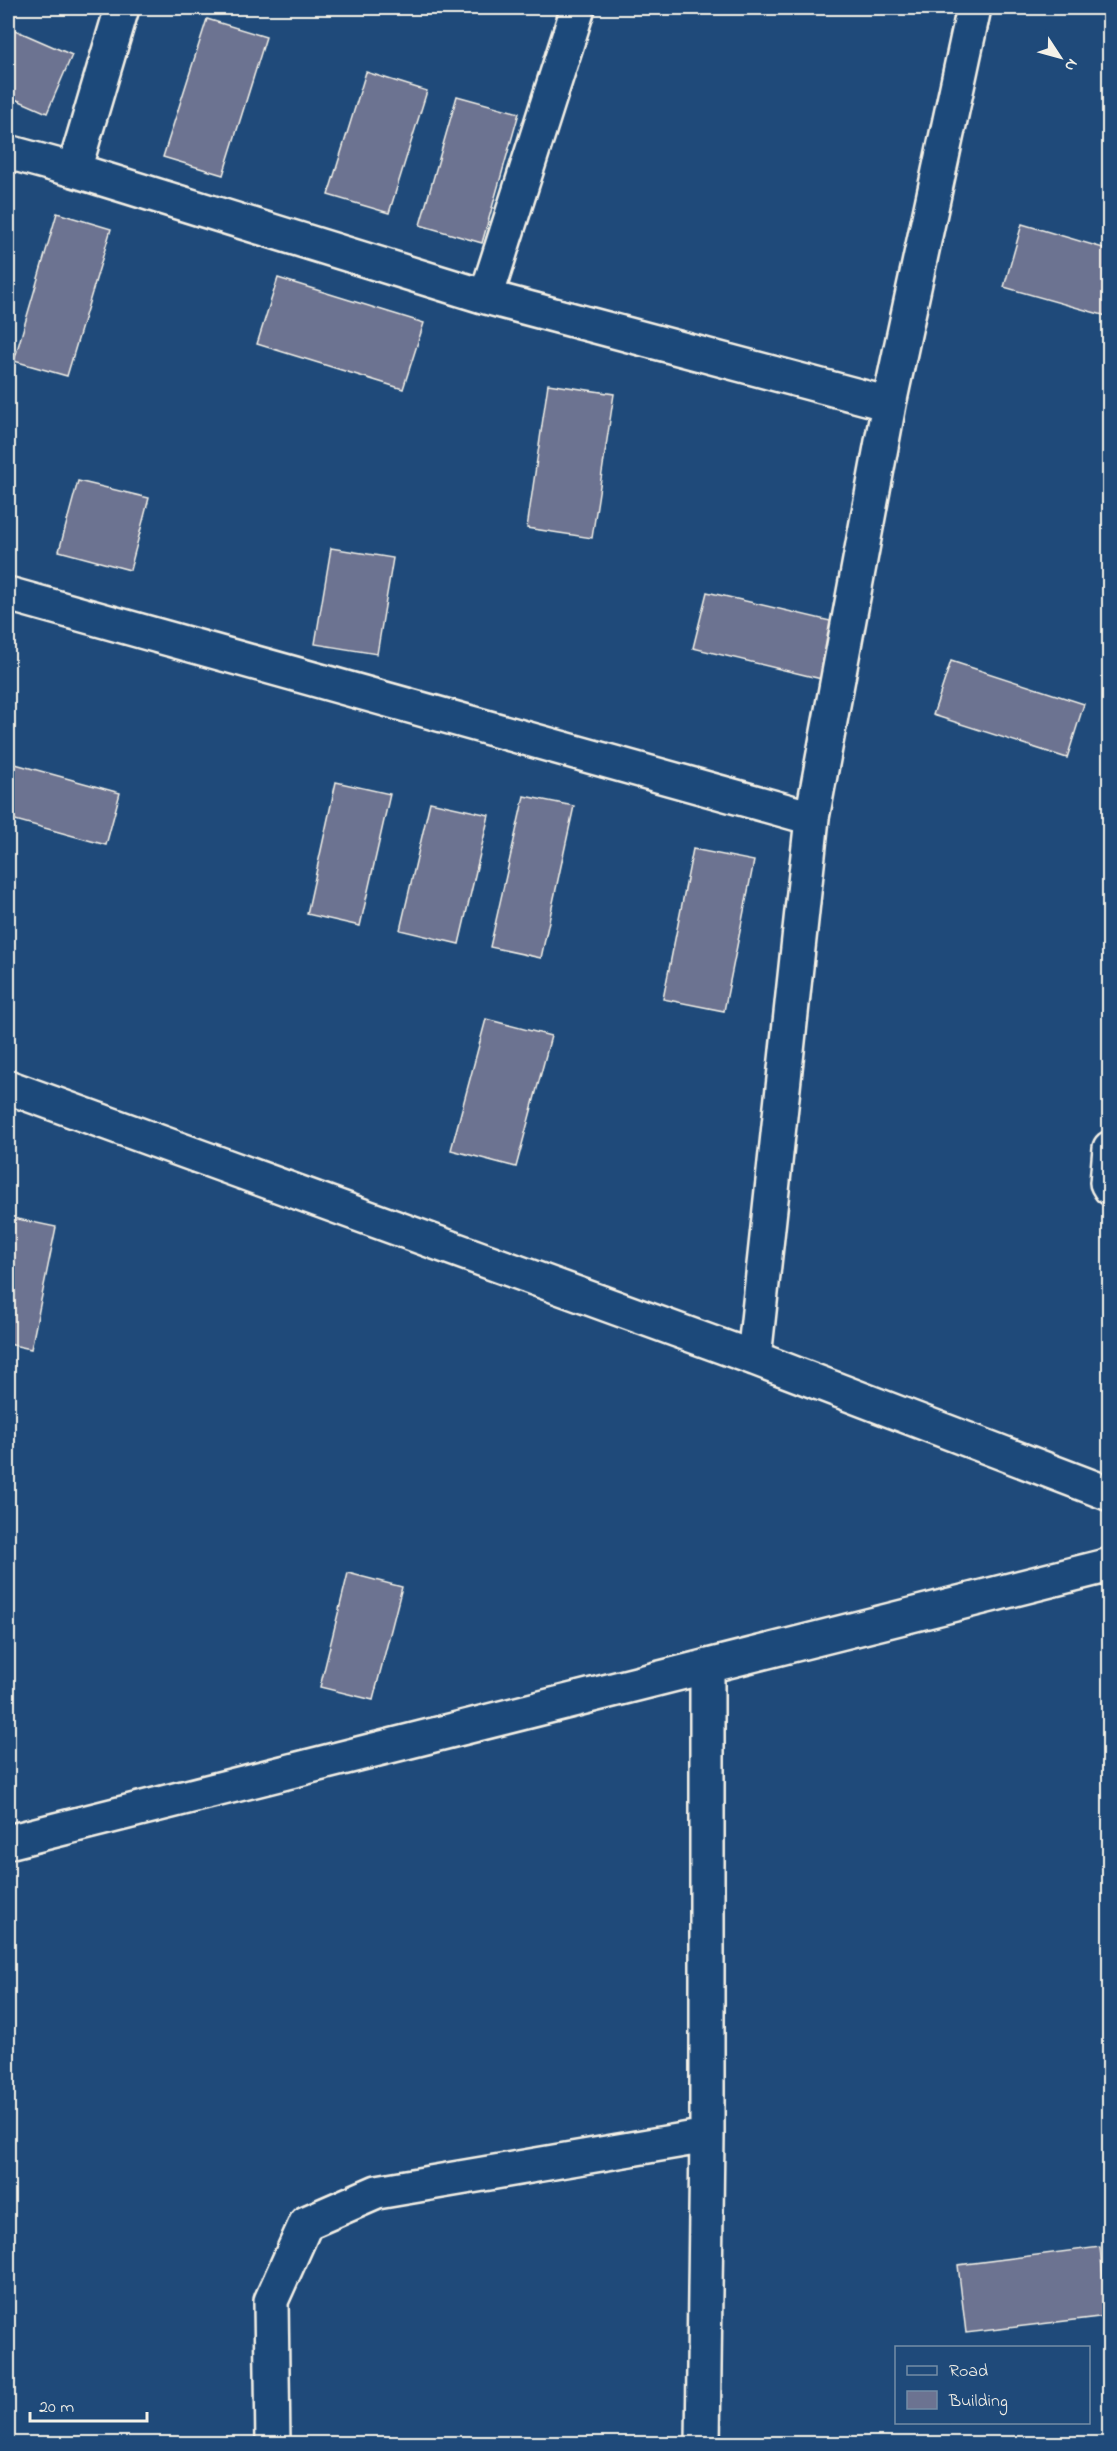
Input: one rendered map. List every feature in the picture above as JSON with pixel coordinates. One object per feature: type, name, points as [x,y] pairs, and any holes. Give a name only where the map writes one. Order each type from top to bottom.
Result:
[{"type":"street","points":[[74,170],[122,8]]},
{"type":"street","points":[[486,297],[578,8]]},
{"type":"street","points":[[754,1358],[812,818],[889,404],[974,8]]},
{"type":"street","points":[[8,152],[74,170],[486,297],[889,404]]},
{"type":"street","points":[[8,594],[812,818]]},
{"type":"street","points":[[8,1087],[754,1358],[1110,1494]]},
{"type":"street","points":[[1110,1148],[1107,1183],[1110,1188]]},
{"type":"street","points":[[8,1842],[1110,1565]]},
{"type":"street","points":[[703,2444],[707,2136],[707,1666]]},
{"type":"street","points":[[273,2444],[271,2301],[306,2223],[376,2192],[707,2136]]},
{"type":"building","points":[[207,19],[266,37],[223,175],[163,157]]},
{"type":"building","points":[[8,27],[72,55],[47,113],[8,96]]},
{"type":"building","points":[[366,72],[427,91],[389,213],[328,195]]},
{"type":"building","points":[[457,96],[519,113],[482,243],[420,225]]},
{"type":"building","points":[[57,213],[111,229],[67,376],[14,361]]},
{"type":"building","points":[[1022,224],[1110,250],[1110,317],[1004,287]]},
{"type":"building","points":[[278,278],[424,323],[403,389],[257,344]]},
{"type":"building","points":[[548,384],[614,394],[592,538],[527,528]]},
{"type":"building","points":[[78,481],[149,498],[130,570],[59,551]]},
{"type":"building","points":[[331,548],[393,558],[377,654],[315,644]]},
{"type":"building","points":[[707,592],[843,624],[830,681],[693,648]]},
{"type":"building","points":[[951,661],[1084,704],[1067,758],[933,715]]},
{"type":"building","points":[[8,762],[120,793],[106,845],[8,818]]},
{"type":"building","points":[[336,782],[390,794],[360,926],[307,914]]},
{"type":"building","points":[[524,796],[574,806],[541,958],[490,947]]},
{"type":"building","points":[[430,802],[489,815],[459,944],[400,930]]},
{"type":"building","points":[[693,849],[754,861],[724,1011],[663,999]]},
{"type":"building","points":[[486,1019],[551,1036],[516,1167],[451,1150]]},
{"type":"building","points":[[8,1217],[56,1227],[31,1349],[8,1344]]},
{"type":"building","points":[[348,1573],[402,1587],[373,1700],[320,1687]]},
{"type":"building","points":[[1100,2247],[1107,2316],[966,2333],[958,2265]]}]
